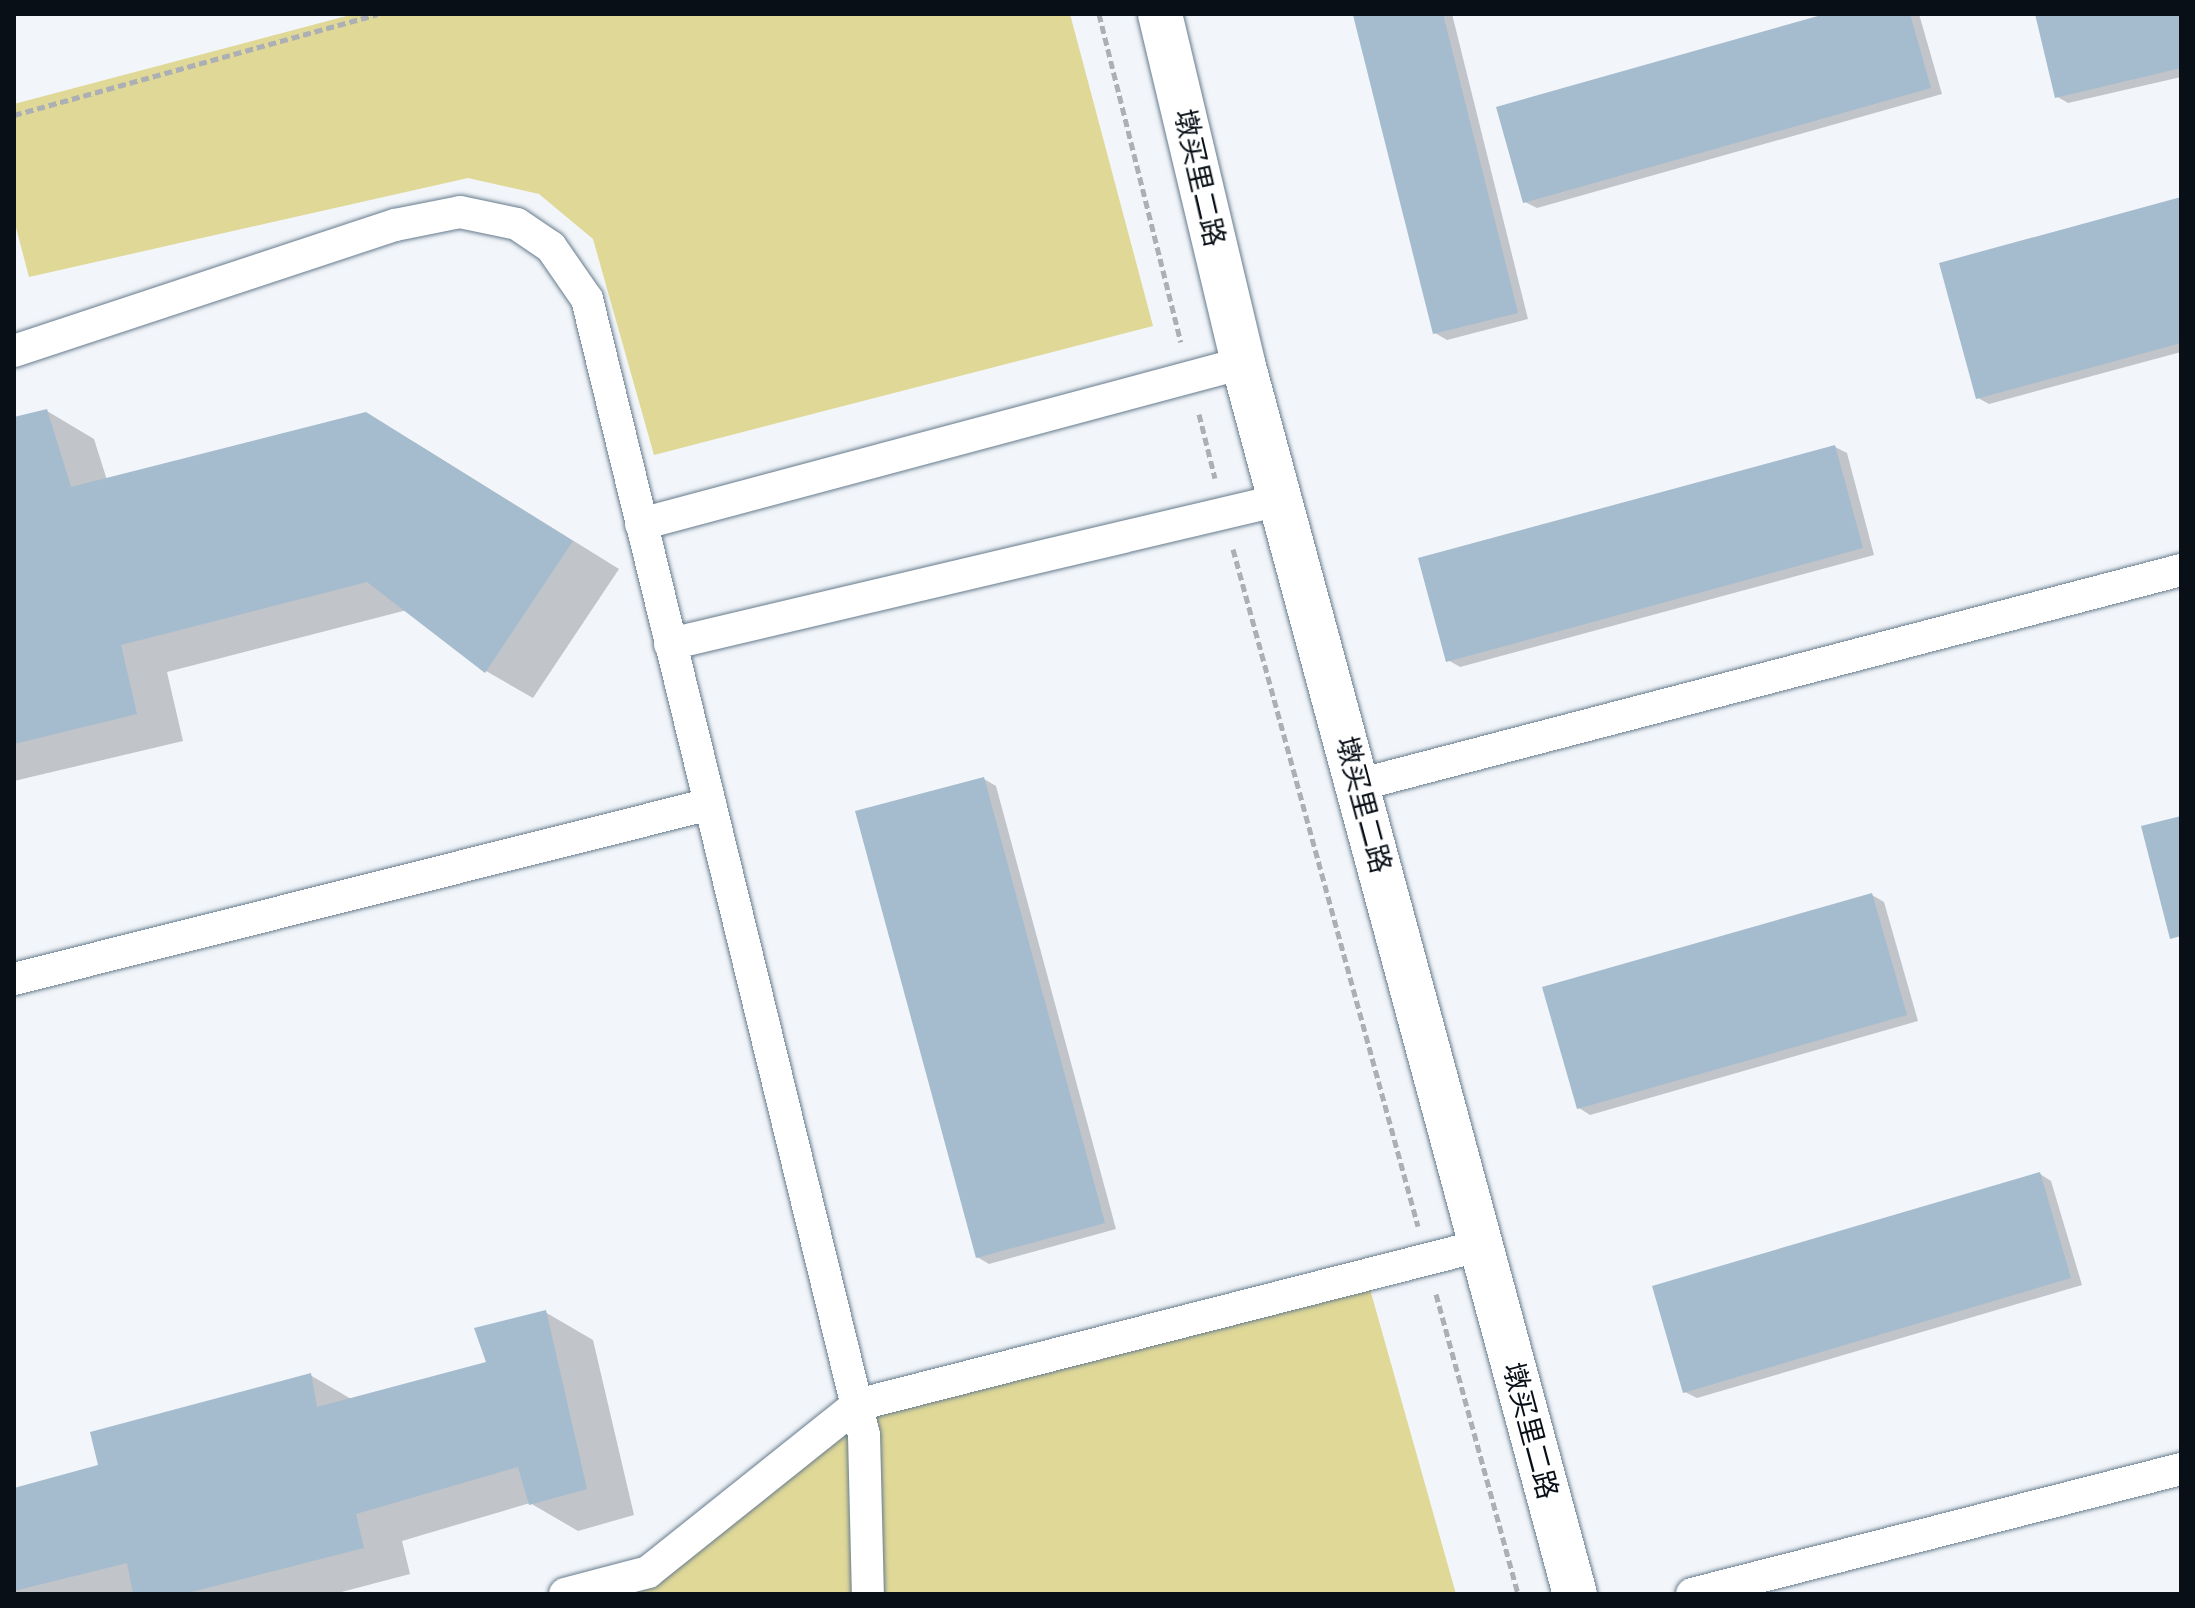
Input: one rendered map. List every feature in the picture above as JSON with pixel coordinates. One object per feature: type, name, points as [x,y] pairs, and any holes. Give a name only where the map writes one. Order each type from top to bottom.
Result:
[{"type":"street","name":"墩买里二路","points":[[1160,14],[1243,363],[1575,1594]]},
{"type":"street","points":[[14,351],[395,225],[460,212],[517,224],[551,247],[587,299],[864,1435],[868,1594]]},
{"type":"street","points":[[641,524],[1243,363]]},
{"type":"street","points":[[670,644],[1280,500]]},
{"type":"street","points":[[1358,785],[2181,570]]},
{"type":"street","points":[[14,979],[710,804]]},
{"type":"street","points":[[565,1594],[648,1572],[857,1405],[1479,1246]]},
{"type":"street","points":[[1692,1594],[2181,1469]]},
{"type":"path","points":[[14,115],[377,14]]},
{"type":"path","points":[[1099,14],[1224,513],[1518,1594]]},
{"type":"shaded area","points":[[354,14],[1070,14],[1153,326],[654,455],[593,239],[539,194],[468,178],[29,277],[14,220],[14,104]]},
{"type":"shaded area","points":[[1368,1282],[1456,1594],[635,1594],[881,1396]]},
{"type":"building","points":[[1443,14],[1518,313],[1433,334],[1353,15]]},
{"type":"building","points":[[1825,14],[1910,14],[1931,88],[1523,203],[1496,107]]},
{"type":"building","points":[[2035,14],[2181,14],[2181,68],[2055,98]]},
{"type":"building","points":[[2181,197],[2181,343],[1976,399],[1939,263]]},
{"type":"building","points":[[47,409],[71,487],[366,412],[573,541],[485,673],[367,582],[121,645],[137,714],[14,744],[14,417]]},
{"type":"building","points":[[1835,445],[1863,548],[1446,662],[1418,558]]},
{"type":"building","points":[[984,777],[1105,1223],[976,1258],[855,811]]},
{"type":"building","points":[[2181,816],[2181,936],[2170,939],[2141,826]]},
{"type":"building","points":[[1872,893],[1907,1015],[1577,1109],[1542,987]]},
{"type":"building","points":[[2040,1172],[2071,1278],[1683,1393],[1652,1286]]},
{"type":"building","points":[[546,1310],[587,1489],[529,1505],[518,1467],[356,1514],[364,1548],[183,1594],[133,1594],[127,1563],[14,1591],[14,1488],[98,1465],[90,1432],[311,1373],[317,1407],[486,1362],[474,1328]]}]
